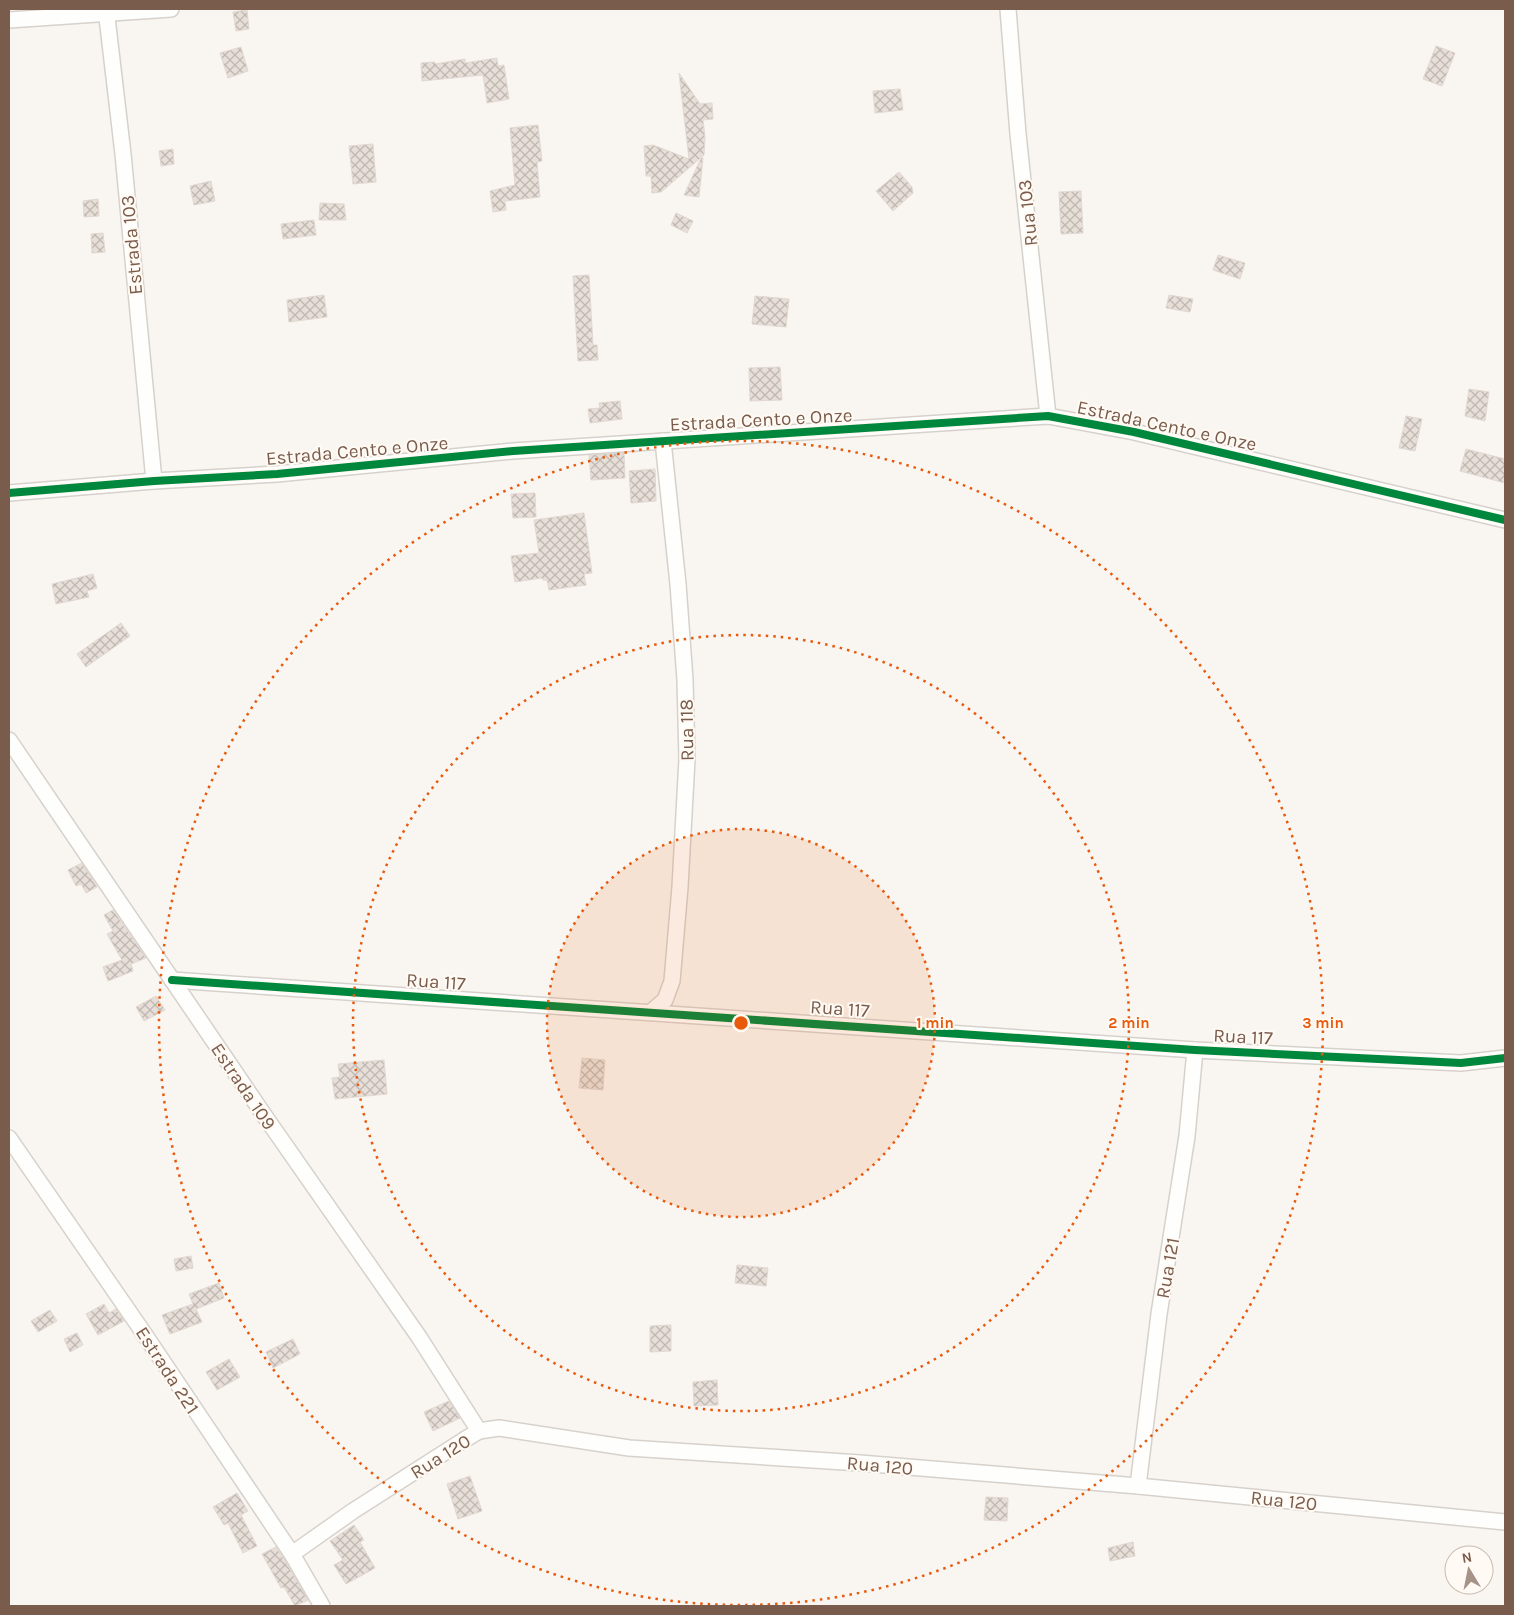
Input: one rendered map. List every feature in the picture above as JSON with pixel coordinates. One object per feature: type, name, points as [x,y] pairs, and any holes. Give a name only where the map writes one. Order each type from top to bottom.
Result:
[{"type":"street","points":[[9,20],[106,11],[171,9]]},
{"type":"street","name":"Rua 103","points":[[1008,9],[1018,134],[1048,416]]},
{"type":"street","name":"Estrada 103","points":[[106,11],[123,154],[154,481]]},
{"type":"street","name":"Estrada Cento e Onze","points":[[9,493],[154,481],[277,474],[513,451],[1048,416],[1134,432],[1505,520]]},
{"type":"street","name":"Rua 118","points":[[652,1011],[665,1000],[672,981],[680,887],[687,759],[680,601],[662,441]]},
{"type":"street","name":"Estrada 109","points":[[9,740],[365,1263],[419,1336],[479,1431]]},
{"type":"street","name":"Rua 117","points":[[172,980],[652,1011],[1195,1050],[1461,1064],[1505,1058]]},
{"type":"street","name":"Rua 121","points":[[1138,1486],[1159,1314],[1187,1136],[1195,1050]]},
{"type":"street","name":"Estrada 221","points":[[9,1138],[143,1332],[292,1554],[322,1606]]},
{"type":"street","name":"Rua 120","points":[[292,1554],[405,1477],[479,1431],[499,1428],[629,1448],[860,1463],[1138,1486],[1505,1522]]},
{"type":"building","points":[[247,10],[249,29],[236,31],[233,12]]},
{"type":"building","points":[[1436,46],[1455,53],[1442,86],[1423,79]]},
{"type":"building","points":[[241,47],[248,71],[228,78],[220,53]]},
{"type":"building","points":[[497,58],[498,66],[504,65],[509,99],[487,103],[483,75],[422,81],[421,63],[435,62],[435,64],[465,59],[465,63]]},
{"type":"building","points":[[679,73],[700,104],[712,103],[713,119],[703,120],[705,137],[704,155],[661,192],[652,193],[651,176],[646,176],[644,146],[653,145],[689,159]]},
{"type":"building","points":[[900,89],[903,110],[875,113],[873,91]]},
{"type":"building","points":[[538,125],[542,161],[537,162],[540,197],[505,201],[506,210],[493,212],[490,191],[515,185],[510,128]]},
{"type":"building","points":[[373,144],[376,182],[353,184],[349,146]]},
{"type":"building","points":[[173,149],[174,164],[161,166],[159,151]]},
{"type":"building","points":[[701,158],[703,158],[699,197],[684,195]]},
{"type":"building","points":[[899,172],[912,187],[913,193],[893,211],[876,191]]},
{"type":"building","points":[[211,181],[215,201],[194,205],[190,186]]},
{"type":"building","points":[[1081,191],[1083,233],[1061,234],[1059,192]]},
{"type":"building","points":[[98,199],[99,216],[84,217],[83,201]]},
{"type":"building","points":[[320,203],[344,204],[346,220],[319,220]]},
{"type":"building","points":[[676,213],[693,221],[687,233],[671,225]]},
{"type":"building","points":[[314,220],[316,235],[283,239],[281,224]]},
{"type":"building","points":[[103,233],[105,252],[92,253],[91,234]]},
{"type":"building","points":[[1218,255],[1245,263],[1240,279],[1213,270]]},
{"type":"building","points":[[589,275],[593,345],[597,345],[598,360],[578,361],[573,276]]},
{"type":"building","points":[[324,295],[327,317],[289,322],[287,300]]},
{"type":"building","points":[[1169,295],[1193,299],[1190,312],[1166,308]]},
{"type":"building","points":[[755,296],[789,299],[786,327],[752,324]]},
{"type":"building","points":[[780,367],[782,400],[750,401],[749,368]]},
{"type":"building","points":[[1469,389],[1489,392],[1485,421],[1465,416]]},
{"type":"building","points":[[620,401],[622,419],[590,423],[588,409],[600,408],[599,403]]},
{"type":"building","points":[[1406,416],[1422,419],[1415,451],[1399,448]]},
{"type":"building","points":[[1466,449],[1505,459],[1505,483],[1460,471]]},
{"type":"building","points":[[624,453],[625,478],[591,480],[589,455]]},
{"type":"building","points":[[655,469],[656,501],[631,503],[629,471]]},
{"type":"building","points":[[535,493],[536,517],[513,518],[511,494]]},
{"type":"building","points":[[584,513],[592,573],[584,574],[586,585],[549,590],[547,580],[542,578],[515,582],[511,556],[539,553],[534,520]]},
{"type":"building","points":[[93,574],[97,588],[87,591],[89,597],[56,604],[52,584]]},
{"type":"building","points":[[121,623],[130,636],[86,667],[77,654]]},
{"type":"building","points":[[82,863],[97,887],[86,893],[81,884],[76,886],[68,870]]},
{"type":"building","points":[[113,910],[146,958],[131,964],[133,971],[108,981],[103,967],[122,960],[107,934],[113,931],[104,915]]},
{"type":"building","points":[[156,996],[165,1010],[144,1021],[136,1007]]},
{"type":"building","points":[[582,1058],[605,1060],[603,1090],[579,1088]]},
{"type":"building","points":[[384,1060],[387,1094],[335,1099],[332,1078],[340,1077],[338,1064]]},
{"type":"building","points":[[191,1256],[193,1268],[176,1271],[174,1259]]},
{"type":"building","points":[[737,1265],[768,1268],[766,1286],[735,1283]]},
{"type":"building","points":[[219,1283],[224,1298],[196,1309],[202,1322],[170,1334],[162,1315],[193,1304],[189,1294]]},
{"type":"building","points":[[104,1304],[109,1313],[116,1309],[124,1321],[98,1335],[86,1314]]},
{"type":"building","points":[[50,1310],[57,1321],[38,1332],[31,1321]]},
{"type":"building","points":[[671,1325],[671,1351],[650,1352],[650,1326]]},
{"type":"building","points":[[77,1333],[83,1345],[70,1352],[64,1339]]},
{"type":"building","points":[[293,1339],[300,1354],[273,1368],[266,1352]]},
{"type":"building","points":[[229,1359],[240,1377],[217,1390],[206,1372]]},
{"type":"building","points":[[717,1380],[718,1405],[694,1406],[693,1382]]},
{"type":"building","points":[[449,1401],[460,1418],[433,1431],[424,1412]]},
{"type":"building","points":[[470,1476],[482,1511],[458,1519],[447,1484]]},
{"type":"building","points":[[237,1493],[248,1511],[241,1515],[257,1546],[243,1553],[228,1523],[224,1525],[213,1507]]},
{"type":"building","points":[[986,1497],[1008,1498],[1007,1521],[984,1520]]},
{"type":"building","points":[[354,1525],[364,1540],[360,1542],[375,1568],[346,1584],[334,1565],[343,1560],[330,1541]]},
{"type":"building","points":[[1133,1542],[1135,1556],[1110,1561],[1108,1548]]},
{"type":"building","points":[[276,1547],[308,1600],[295,1606],[284,1587],[281,1588],[262,1554]]},
{"type":"cycle path","points":[[9,493],[154,481],[277,474],[513,451],[1048,416],[1134,432],[1505,520]]},
{"type":"cycle path","points":[[172,980],[1195,1050],[1461,1063],[1505,1058]]}]
